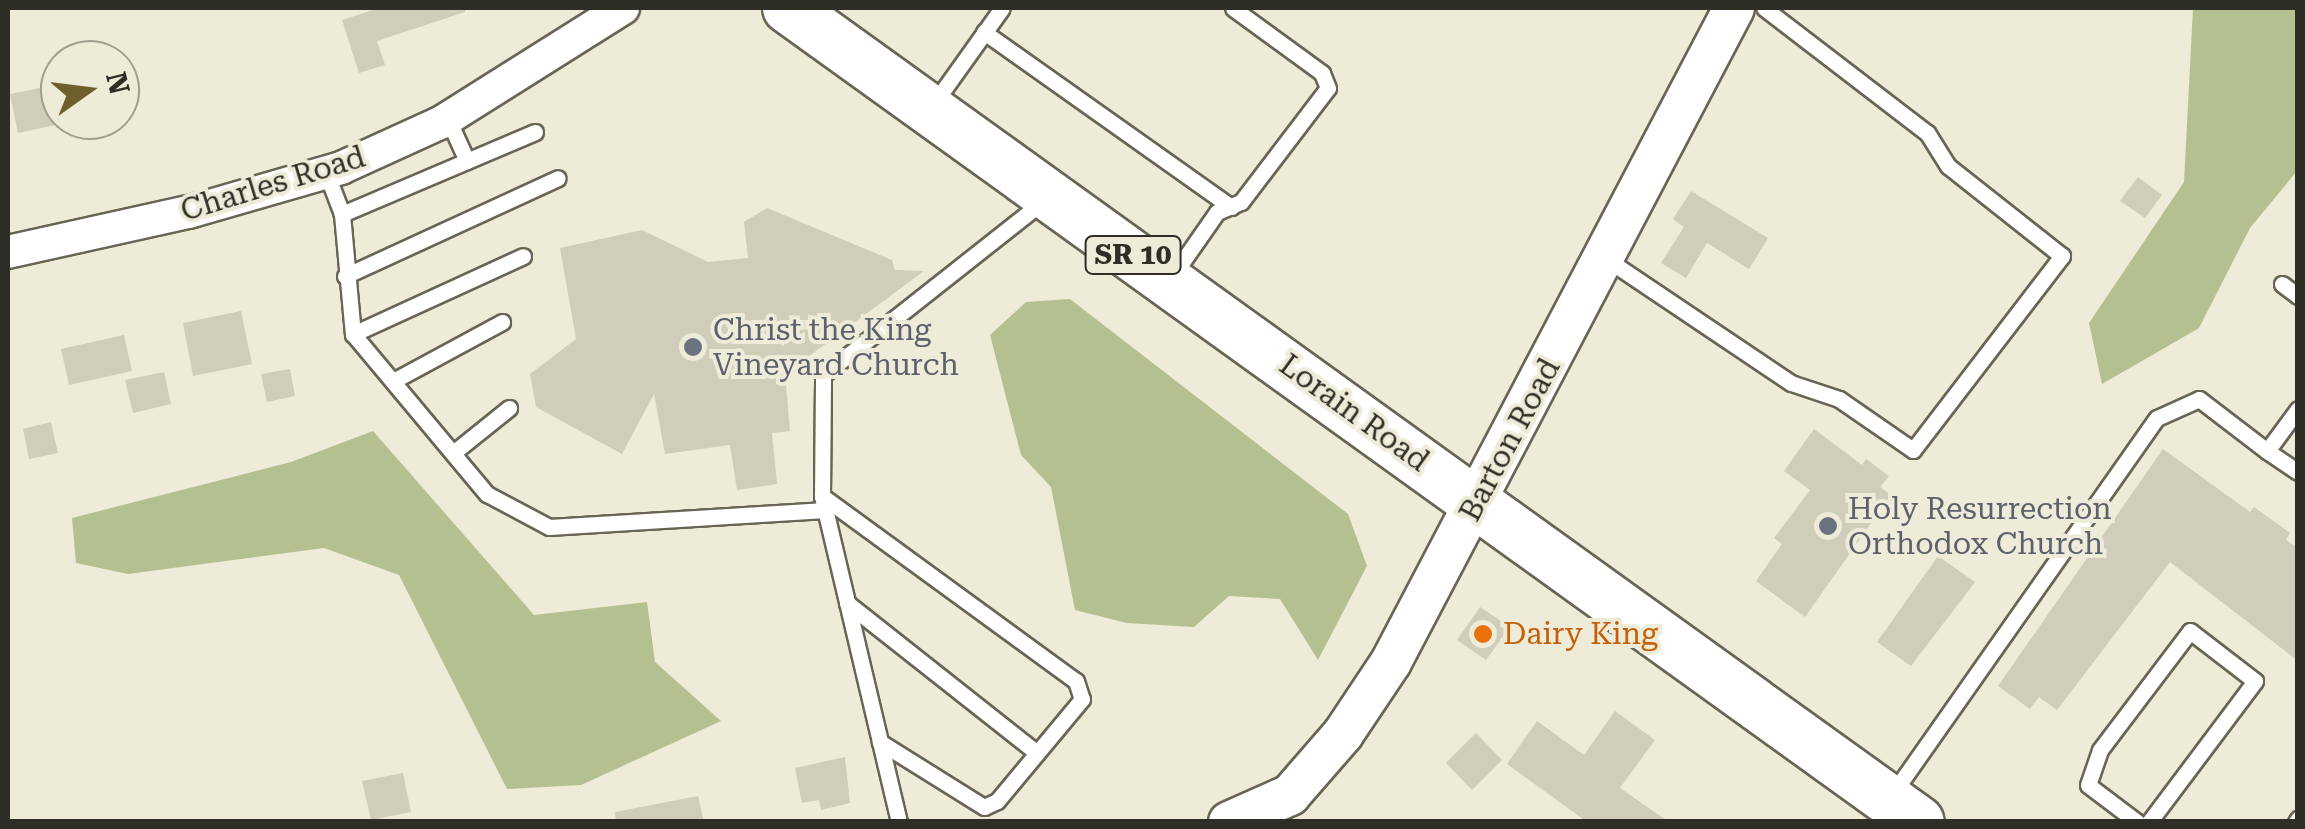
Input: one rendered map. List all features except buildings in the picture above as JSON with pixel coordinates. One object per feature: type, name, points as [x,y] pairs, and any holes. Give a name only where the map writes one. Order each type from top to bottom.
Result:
[{"type":"main road","name":"Lorain Road","points":[[788,8],[1904,810]]},
{"type":"street","name":"Charles Road","points":[[8,252],[189,212],[326,172],[448,119],[623,8]]},
{"type":"street","name":"Barton Road","points":[[1229,822],[1290,795],[1343,734],[1392,662],[1734,8]]},
{"type":"lane","points":[[930,109],[1002,8]]},
{"type":"lane","points":[[1169,280],[1218,212],[1241,202],[1328,88],[1322,74],[1233,8]]},
{"type":"lane","points":[[1605,258],[1791,383],[1838,399],[1914,450],[2062,256],[1948,166],[1927,133],[1764,8]]},
{"type":"lane","points":[[984,32],[1231,206]]},
{"type":"lane","points":[[448,119],[467,161]]},
{"type":"lane","points":[[342,214],[535,132]]},
{"type":"lane","points":[[326,172],[342,214],[344,276],[353,334],[486,494],[549,527],[824,503],[1076,682],[1082,699],[1037,754],[984,807],[880,742]]},
{"type":"lane","points":[[344,276],[558,178]]},
{"type":"lane","points":[[898,822],[824,503],[823,374],[1050,195]]},
{"type":"lane","points":[[353,334],[523,256]]},
{"type":"lane","points":[[2282,284],[2298,296]]},
{"type":"lane","points":[[392,381],[502,322]]},
{"type":"lane","points":[[1904,810],[2157,418],[2199,400],[2298,472]]},
{"type":"lane","points":[[453,454],[509,408]]},
{"type":"lane","points":[[2267,451],[2298,409]]},
{"type":"lane","points":[[847,603],[1037,754]]},
{"type":"lane","points":[[2137,822],[2088,785],[2100,750],[2190,631],[2255,681],[2149,822]]},
{"type":"green space","points":[[2193,8],[2297,8],[2297,171],[2250,228],[2199,328],[2102,384],[2089,323],[2184,182]]},
{"type":"green space","points":[[1070,299],[1348,514],[1367,566],[1318,660],[1280,599],[1229,596],[1194,627],[1127,623],[1075,610],[1051,487],[1021,455],[990,335],[1026,302]]},
{"type":"green space","points":[[373,431],[534,615],[647,602],[655,662],[721,721],[581,785],[507,789],[399,575],[324,548],[128,574],[76,563],[72,518],[291,462]]},
{"type":"place","name":"Christ the King Vineyard Church","points":[[693,347]]},
{"type":"place","name":"Holy Resurrection Orthodox Church","points":[[1828,526]]},
{"type":"place","name":"Dairy King","points":[[1483,634]]}]
